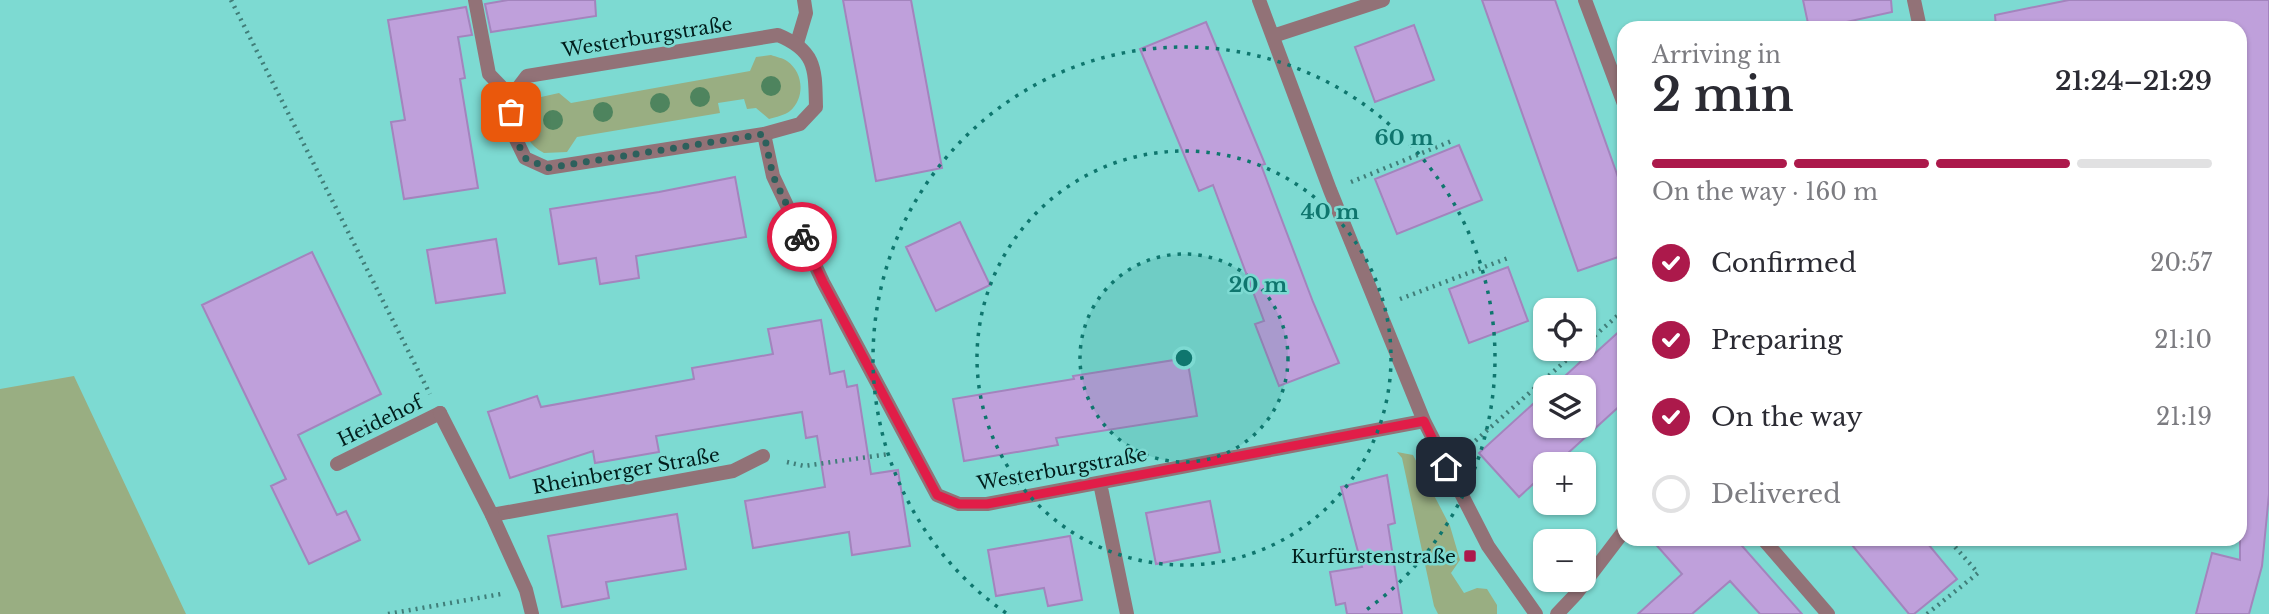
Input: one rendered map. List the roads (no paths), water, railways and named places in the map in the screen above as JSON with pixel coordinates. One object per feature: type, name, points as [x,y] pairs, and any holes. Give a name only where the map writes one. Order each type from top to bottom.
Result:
[{"type":"street","points":[[475,0],[489,74],[512,97],[510,127],[525,158],[547,168],[764,134],[800,124],[816,107],[815,72],[806,53],[797,43],[806,13],[804,0]]},
{"type":"street","points":[[1259,0],[1330,190],[1424,421],[1488,546],[1536,614]]},
{"type":"street","points":[[1273,36],[1383,0]]},
{"type":"street","points":[[1585,0],[1617,85]]},
{"type":"street","points":[[1914,0],[1918,21]]},
{"type":"street","name":"Westerburgstraße","points":[[512,97],[527,76],[778,36],[797,43]]},
{"type":"street","name":"Westerburgstraße","points":[[764,134],[773,176],[823,282],[937,495],[959,504],[987,504],[1424,421]]},
{"type":"street","name":"Heidehof","points":[[337,464],[440,413],[492,515]]},
{"type":"street","name":"Rheinberger Straße","points":[[492,515],[733,471],[763,456]]},
{"type":"street","points":[[1100,484],[1127,614]]},
{"type":"street","points":[[492,515],[527,590],[532,614]]},
{"type":"street","points":[[1557,614],[1576,594],[1617,540]]},
{"type":"street","points":[[1769,546],[1828,614]]},
{"type":"place","name":"Kurfürstenstraße","points":[[1470,556]]}]
